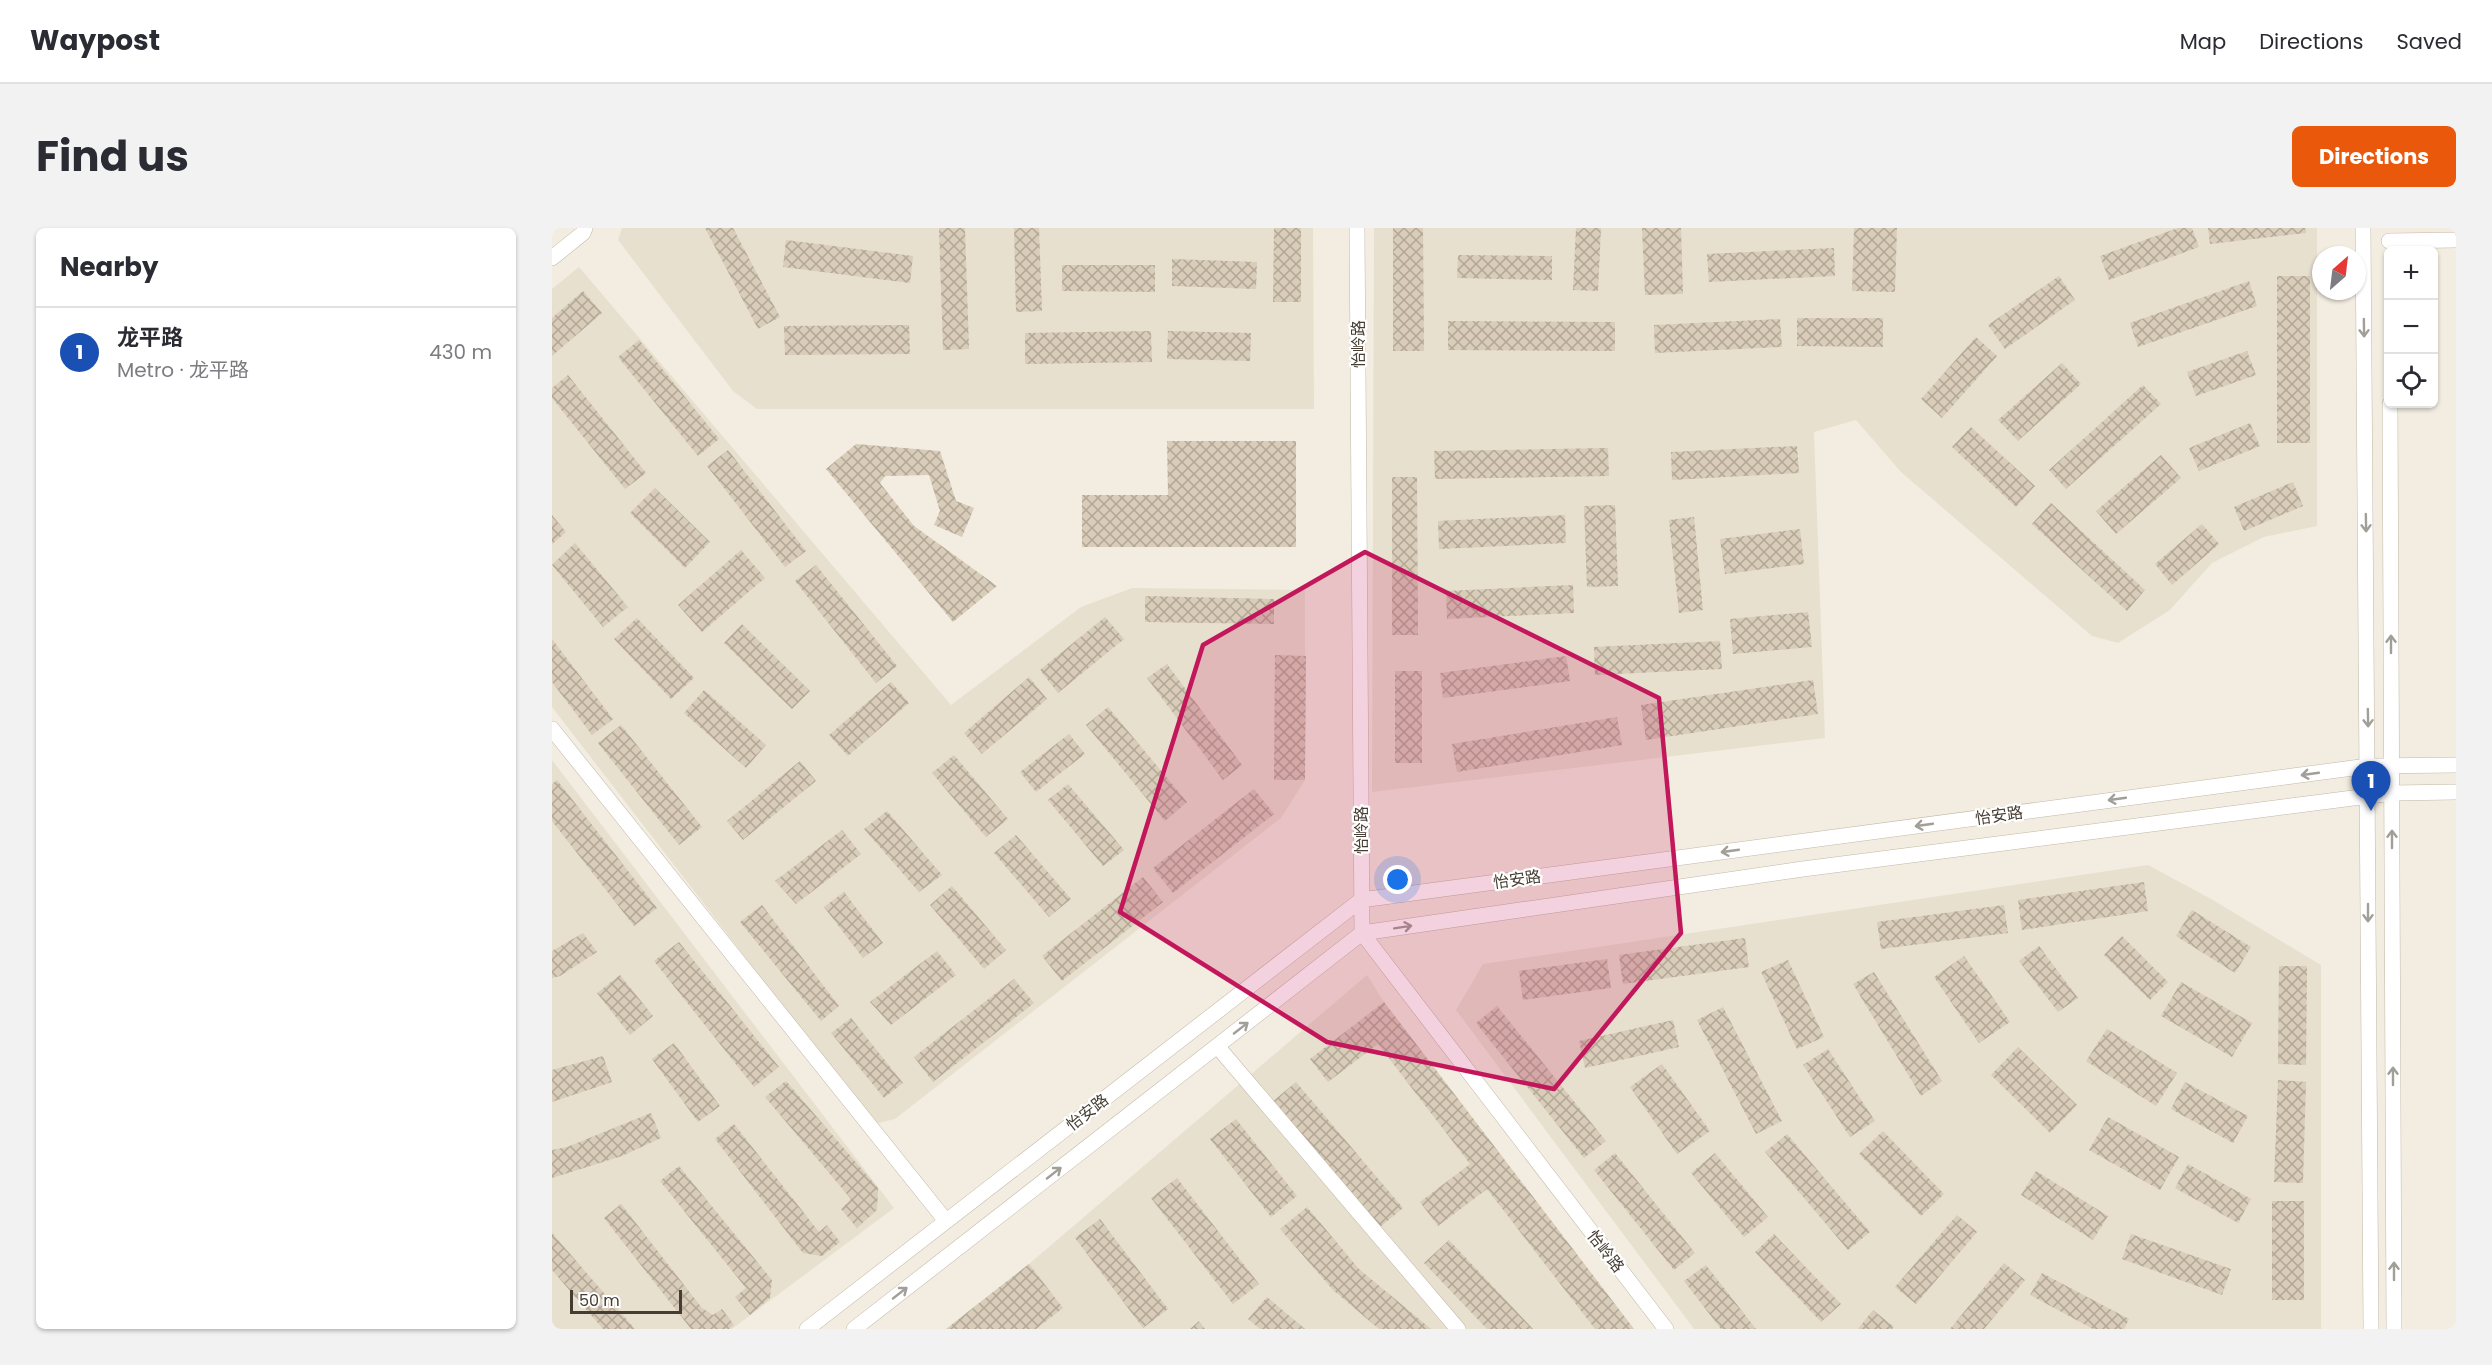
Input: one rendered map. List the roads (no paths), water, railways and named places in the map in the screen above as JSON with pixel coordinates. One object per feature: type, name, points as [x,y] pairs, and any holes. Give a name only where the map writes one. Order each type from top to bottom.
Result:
[{"type":"street","points":[[552,258],[583,233],[585,228]]},
{"type":"street","name":"怡岭路","points":[[1357,228],[1362,933],[1666,1329]]},
{"type":"street","points":[[2363,228],[2371,1329]]},
{"type":"street","points":[[2389,240],[2456,240]]},
{"type":"street","points":[[2390,408],[2394,1329]]},
{"type":"street","points":[[552,729],[946,1221]]},
{"type":"street","name":"怡安路","points":[[807,1329],[1361,900],[2368,766],[2456,765]]},
{"type":"street","name":"怡安路","points":[[854,1329],[1362,933],[1803,869],[2367,796],[2392,793],[2456,792]]},
{"type":"street","points":[[1217,1046],[1458,1329]]},
{"type":"place","name":"龙平路","points":[[2371,811]]}]
